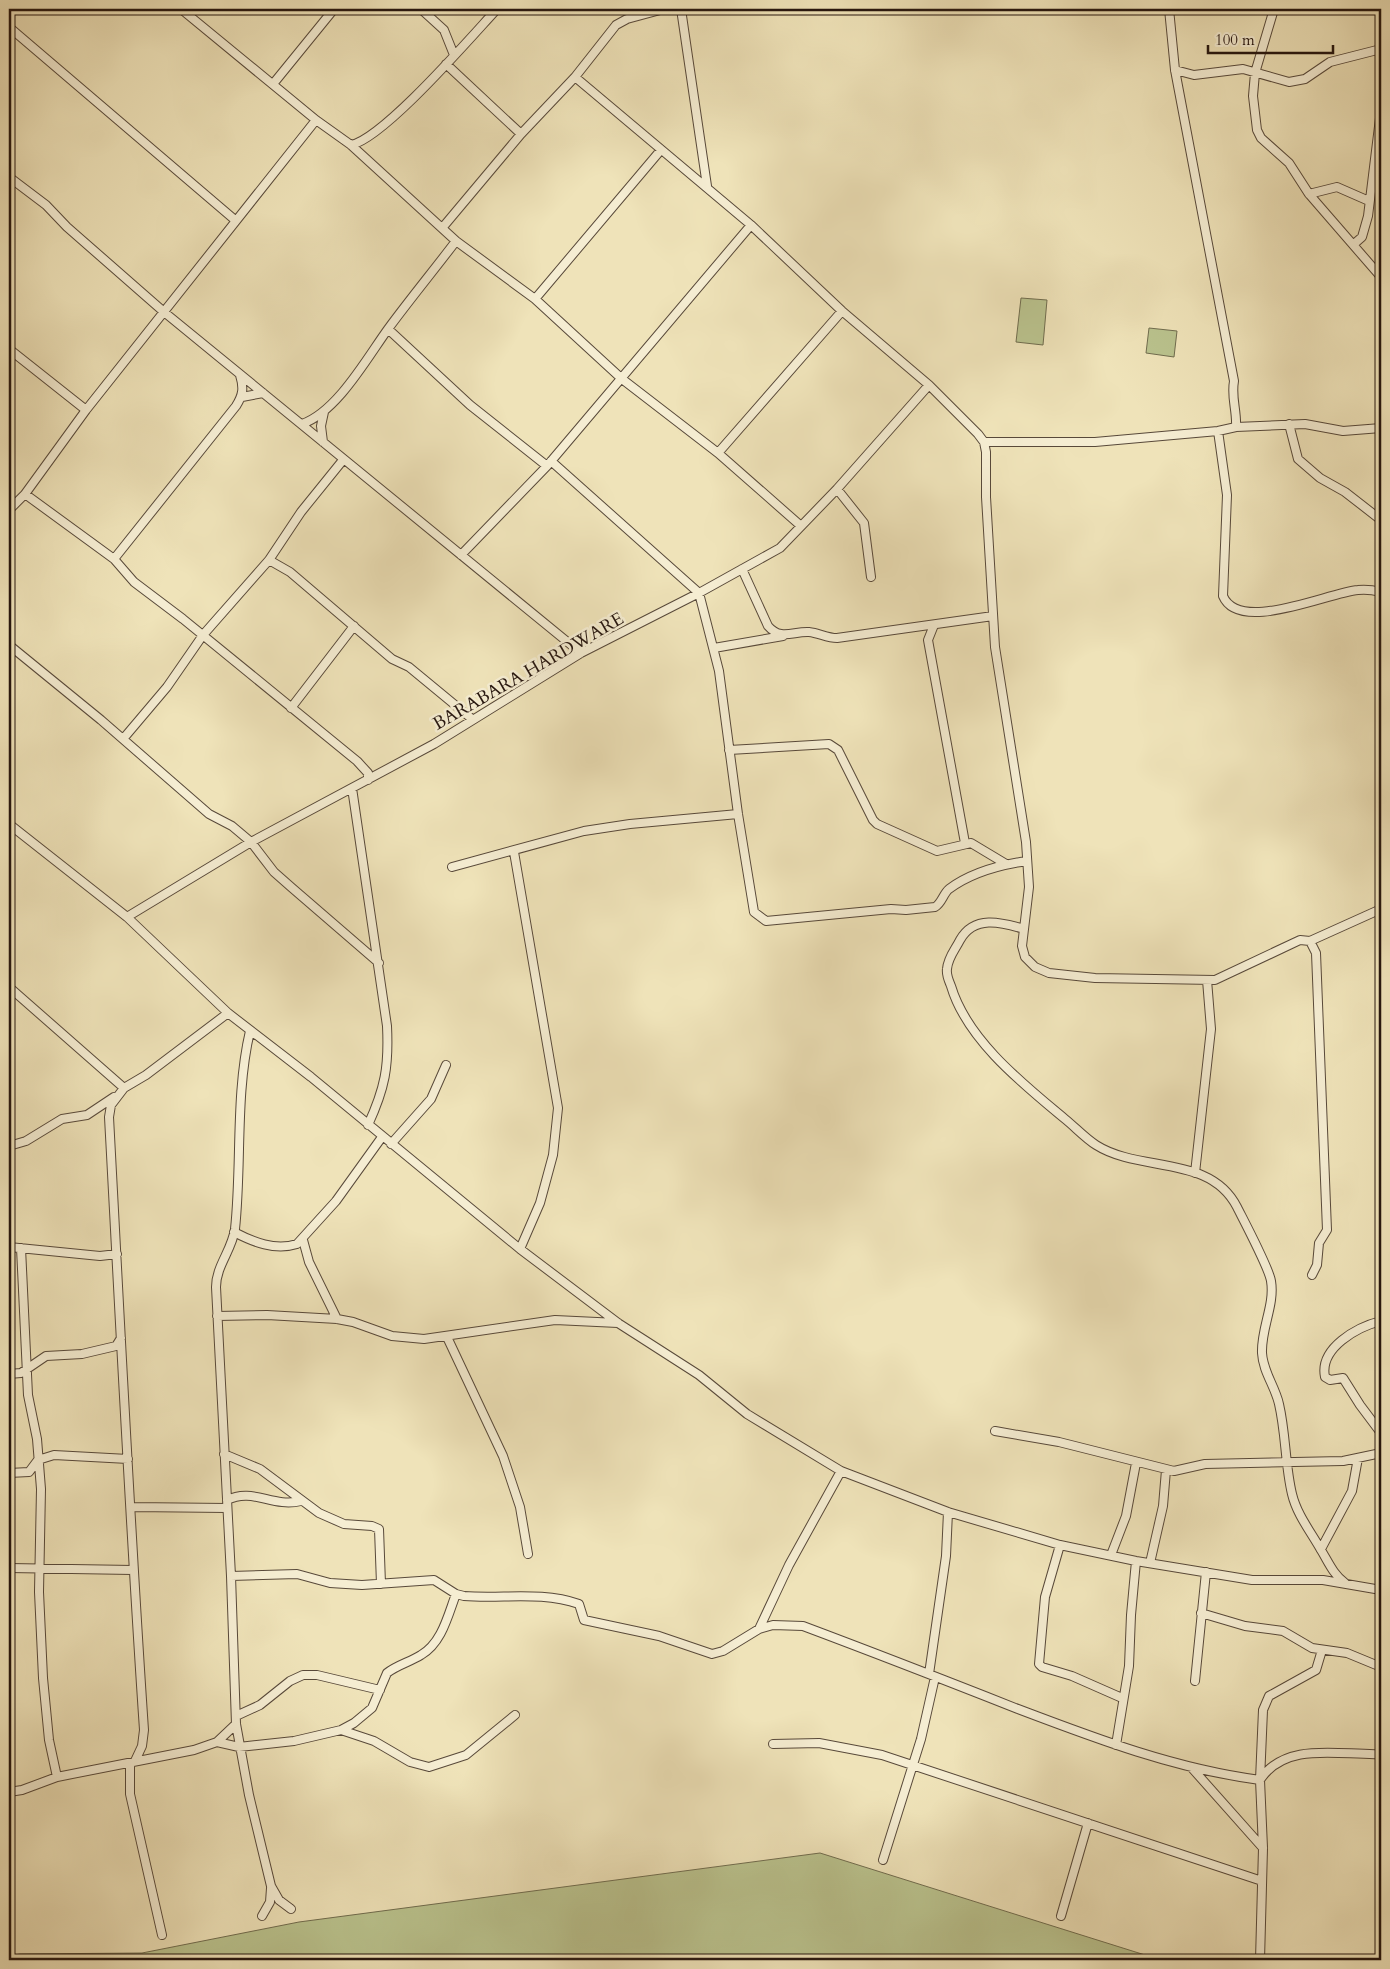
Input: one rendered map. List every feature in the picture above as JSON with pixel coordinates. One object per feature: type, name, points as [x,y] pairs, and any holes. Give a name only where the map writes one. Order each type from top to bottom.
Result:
[{"type":"street","points":[[9,15],[12,9]]},
{"type":"street","points":[[181,9],[316,120],[351,145],[443,227],[456,241],[535,299],[622,379],[718,453],[801,526]]},
{"type":"street","points":[[273,84],[334,9]]},
{"type":"street","points":[[422,9],[444,30],[454,55]]},
{"type":"street","points":[[351,145],[373,135],[446,64],[497,9]]},
{"type":"street","points":[[443,227],[521,134],[575,77],[616,25],[627,18],[664,9]]},
{"type":"street","points":[[681,9],[708,186]]},
{"type":"street","points":[[1168,9],[1174,70],[1232,367],[1234,382],[1232,396],[1236,406],[1236,427]]},
{"type":"street","points":[[1274,9],[1254,74],[1255,118],[1261,138],[1289,163],[1309,194],[1381,276]]},
{"type":"street","points":[[9,27],[235,220]]},
{"type":"street","points":[[1174,70],[1194,75],[1239,69],[1280,81],[1298,81],[1309,77],[1330,62],[1381,49]]},
{"type":"street","points":[[446,64],[521,134]]},
{"type":"street","points":[[575,77],[660,151],[708,186],[842,311],[929,385],[984,442],[993,616],[1007,726],[1024,824],[1027,861],[1028,887],[1022,946],[1025,958],[1035,967],[1049,973],[1095,978],[1207,980],[1224,977],[1300,940],[1310,942],[1381,909]]},
{"type":"street","points":[[1354,244],[1365,230],[1381,110]]},
{"type":"street","points":[[9,510],[25,494],[86,410],[316,120]]},
{"type":"street","points":[[535,299],[660,151]]},
{"type":"street","points":[[9,177],[46,205],[67,227],[164,312],[581,653]]},
{"type":"street","points":[[1309,194],[1337,187],[1369,201]]},
{"type":"street","points":[[462,555],[549,464],[751,225]]},
{"type":"street","points":[[302,424],[324,412],[358,373],[388,329],[456,241]]},
{"type":"street","points":[[718,453],[842,311]]},
{"type":"street","points":[[388,329],[470,406],[549,464],[699,593],[722,684],[738,814],[754,912],[766,921],[891,908],[906,910],[935,907],[949,889],[968,877],[1006,864],[1027,861]]},
{"type":"street","points":[[9,349],[86,410]]},
{"type":"street","points":[[114,559],[211,439],[242,397],[243,383],[240,375]]},
{"type":"street","name":"BARABARA HARDWARE","points":[[128,917],[251,842],[434,744],[581,653],[699,593],[780,548],[837,489],[929,385]]},
{"type":"street","points":[[242,397],[263,393]]},
{"type":"street","points":[[322,442],[321,426],[324,412]]},
{"type":"street","points":[[1290,424],[1298,459],[1320,478],[1345,492],[1381,520]]},
{"type":"street","points":[[984,442],[1095,442],[1218,432],[1236,427],[1290,424],[1316,425],[1343,431],[1381,428]]},
{"type":"street","points":[[1218,432],[1227,496],[1223,596],[1232,608],[1242,612],[1256,612],[1292,607],[1309,600],[1357,590],[1381,592]]},
{"type":"street","points":[[124,739],[167,686],[203,635],[270,560],[301,512],[343,460]]},
{"type":"street","points":[[837,489],[864,523],[871,577]]},
{"type":"street","points":[[25,494],[114,559],[134,582],[203,635],[365,768],[368,780]]},
{"type":"street","points":[[270,560],[290,572],[392,659],[409,667],[472,719]]},
{"type":"street","points":[[742,569],[768,626],[772,631],[785,636]]},
{"type":"street","points":[[714,648],[809,632],[826,638],[837,638],[993,616]]},
{"type":"street","points":[[934,624],[928,640],[965,843]]},
{"type":"street","points":[[291,708],[354,626]]},
{"type":"street","points":[[9,646],[124,739],[209,814],[232,826],[251,842],[274,872],[379,964]]},
{"type":"street","points":[[730,750],[829,744],[838,750],[873,820],[877,824],[937,851],[965,843],[975,844],[1006,864]]},
{"type":"street","points":[[352,788],[387,1026],[388,1066],[384,1087],[368,1125]]},
{"type":"street","points":[[452,868],[584,831],[630,824],[738,814]]},
{"type":"street","points":[[9,824],[128,917],[228,1013],[310,1076],[520,1249],[618,1323],[699,1375],[747,1414],[841,1471],[948,1512],[1060,1545],[1136,1561],[1252,1580],[1346,1583],[1381,1590]]},
{"type":"street","points":[[514,852],[558,1108],[553,1155],[540,1203],[520,1249]]},
{"type":"street","points":[[1024,929],[1002,923],[971,926],[966,930],[950,956],[947,975],[956,1004],[970,1027],[1020,1082],[1097,1145],[1123,1156],[1212,1178],[1227,1190],[1270,1275],[1272,1296],[1264,1330],[1262,1355],[1265,1371],[1279,1402],[1292,1495],[1299,1513],[1333,1572],[1346,1583]]},
{"type":"street","points":[[1310,942],[1316,953],[1327,1230],[1319,1244],[1318,1265],[1312,1275]]},
{"type":"street","points":[[1195,1173],[1211,1029],[1207,980]]},
{"type":"street","points":[[9,987],[124,1088]]},
{"type":"street","points":[[9,1146],[26,1141],[62,1119],[87,1115],[175,1054],[228,1013]]},
{"type":"street","points":[[250,1031],[244,1067],[234,1232],[216,1280],[231,1576],[236,1720],[239,1747],[271,1886],[270,1902],[262,1916]]},
{"type":"street","points":[[391,1144],[431,1099],[446,1065]]},
{"type":"street","points":[[116,1095],[111,1105],[109,1117],[117,1254],[116,1284],[122,1336],[133,1570],[144,1741],[151,1751],[159,1756]]},
{"type":"street","points":[[234,1232],[264,1246],[288,1246],[303,1240],[346,1188],[382,1137]]},
{"type":"street","points":[[303,1240],[309,1262],[337,1320]]},
{"type":"street","points":[[9,1247],[100,1256],[117,1254]]},
{"type":"street","points":[[22,1248],[28,1395],[37,1439],[41,1513],[39,1592],[43,1678],[49,1740],[57,1777]]},
{"type":"street","points":[[217,1316],[267,1315],[337,1320],[353,1322],[392,1336],[424,1339],[447,1337],[547,1320],[618,1323]]},
{"type":"street","points":[[1381,1321],[1358,1329],[1328,1355],[1324,1364],[1325,1377],[1330,1380],[1343,1378],[1360,1405],[1381,1432]]},
{"type":"street","points":[[9,1374],[22,1373],[46,1356],[87,1353],[116,1346],[122,1336]]},
{"type":"street","points":[[447,1337],[506,1464],[520,1507],[528,1554]]},
{"type":"street","points":[[995,1431],[1059,1442],[1136,1463],[1174,1471],[1205,1464],[1238,1465],[1287,1461],[1329,1462],[1381,1453]]},
{"type":"street","points":[[224,1454],[260,1469],[319,1513],[344,1524],[372,1526],[379,1529],[381,1584]]},
{"type":"street","points":[[9,1472],[29,1472],[38,1460],[54,1455],[128,1459]]},
{"type":"street","points":[[1321,1549],[1352,1491],[1358,1458]]},
{"type":"street","points":[[1111,1555],[1126,1516],[1136,1463]]},
{"type":"street","points":[[1150,1563],[1163,1506],[1166,1470]]},
{"type":"street","points":[[759,1629],[789,1565],[841,1471]]},
{"type":"street","points":[[131,1507],[227,1504],[243,1494],[283,1504],[301,1501]]},
{"type":"street","points":[[883,1860],[912,1764],[932,1676],[946,1556],[948,1512]]},
{"type":"street","points":[[1060,1545],[1045,1597],[1039,1664],[1042,1667],[1072,1676],[1122,1698]]},
{"type":"street","points":[[1116,1745],[1122,1698],[1129,1666],[1136,1561]]},
{"type":"street","points":[[9,1568],[133,1570]]},
{"type":"street","points":[[1195,1681],[1206,1572]]},
{"type":"street","points":[[231,1576],[292,1574],[330,1583],[381,1584],[434,1580],[456,1594],[476,1597],[528,1595],[578,1603],[584,1620],[659,1636],[712,1654],[723,1651],[759,1629],[773,1625],[803,1626],[1082,1734],[1146,1756],[1232,1777],[1260,1780]]},
{"type":"street","points":[[217,1742],[239,1747],[294,1742],[341,1730],[354,1723],[372,1708],[386,1673],[421,1655],[437,1639],[456,1594]]},
{"type":"street","points":[[1201,1613],[1245,1626],[1283,1631],[1308,1646],[1322,1650],[1348,1653],[1381,1667]]},
{"type":"street","points":[[1260,1960],[1263,1848],[1260,1780],[1265,1702],[1277,1691],[1316,1670],[1322,1650]]},
{"type":"street","points":[[9,1792],[22,1790],[57,1777],[194,1750],[217,1742],[236,1720],[266,1701],[290,1681],[303,1675],[317,1675],[380,1690]]},
{"type":"street","points":[[341,1730],[374,1740],[410,1762],[429,1767],[466,1755],[515,1715]]},
{"type":"street","points":[[144,1741],[132,1762],[130,1794],[162,1935]]},
{"type":"street","points":[[773,1744],[809,1742],[838,1745],[912,1764],[1262,1881]]},
{"type":"street","points":[[1260,1780],[1270,1768],[1278,1763],[1306,1754],[1329,1751],[1381,1754]]},
{"type":"street","points":[[1191,1766],[1263,1848]]},
{"type":"street","points":[[1061,1916],[1088,1823]]},
{"type":"street","points":[[271,1886],[279,1900],[291,1909]]},
{"type":"green space","points":[[1021,298],[1047,300],[1043,345],[1016,342]]},
{"type":"green space","points":[[1149,328],[1177,331],[1174,357],[1146,353]]},
{"type":"green space","points":[[820,1853],[1161,1960],[9,1960],[9,1956],[20,1954],[142,1953],[299,1922]]}]
